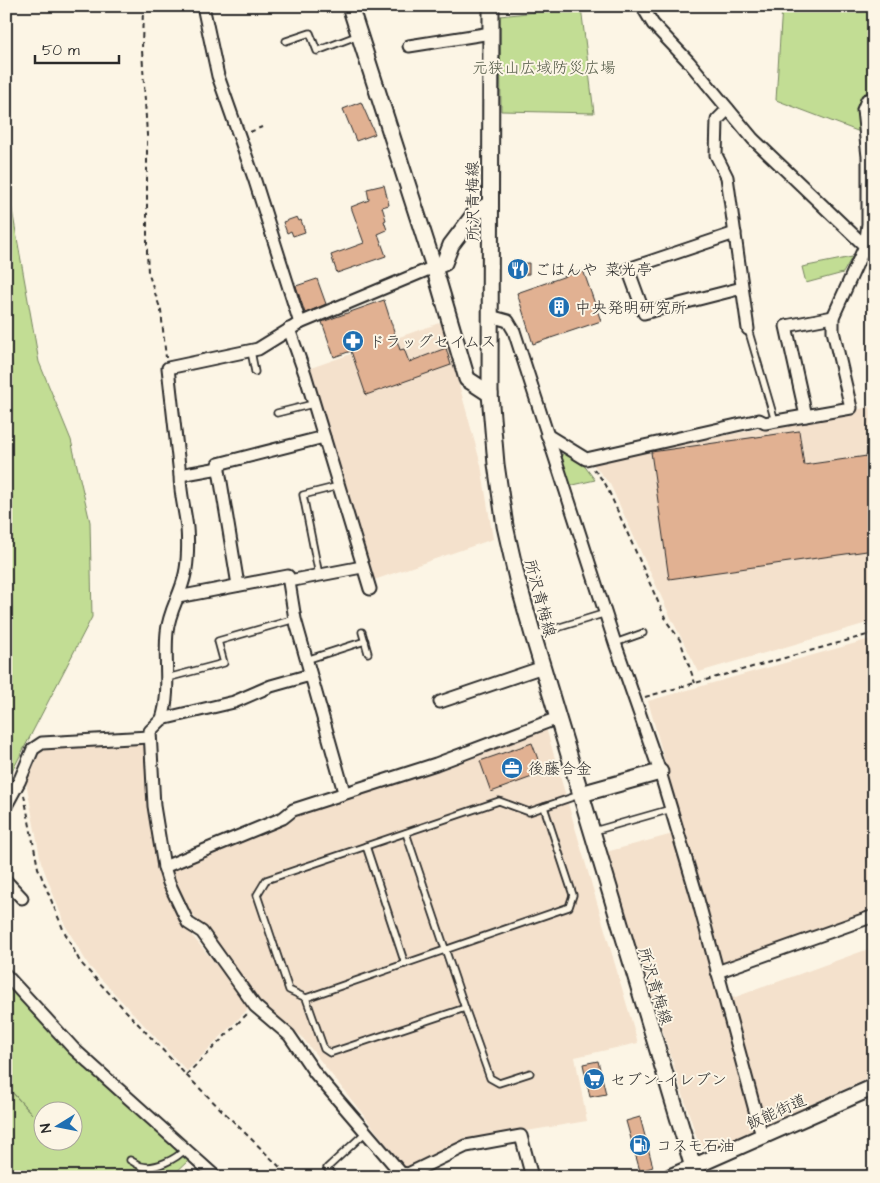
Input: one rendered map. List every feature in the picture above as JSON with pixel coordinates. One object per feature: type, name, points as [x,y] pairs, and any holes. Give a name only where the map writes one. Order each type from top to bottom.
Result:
[{"type":"main road","points":[[350,6],[434,267],[467,379],[490,394]]},
{"type":"main road","name":"所沢青梅線","points":[[491,6],[490,394],[496,464],[505,526],[517,579],[533,635],[694,1172]]},
{"type":"main road","points":[[434,267],[444,263],[451,245],[476,212],[490,204]]},
{"type":"main road","points":[[581,794],[660,772]]},
{"type":"main road","name":"飯能街道","points":[[670,1177],[694,1172],[762,1136],[874,1088]]},
{"type":"street","points":[[202,6],[218,76],[255,181],[300,323]]},
{"type":"street","points":[[642,6],[653,24],[689,62],[753,138],[865,246],[874,258]]},
{"type":"street","points":[[409,46],[490,33]]},
{"type":"street","points":[[547,435],[586,459],[759,420],[765,423],[851,408],[834,331],[833,317],[865,246],[871,224],[868,158],[863,110],[867,100],[874,99]]},
{"type":"street","points":[[728,109],[717,120],[716,155],[727,177],[748,329]]},
{"type":"street","points":[[735,232],[628,268],[644,313],[742,288]]},
{"type":"street","points":[[162,719],[167,697],[167,633],[169,616],[186,573],[187,529],[180,491],[180,475],[168,368],[258,350],[300,323],[434,267]]},
{"type":"street","points":[[490,316],[508,321],[514,330],[615,642],[660,772],[697,896],[762,1136]]},
{"type":"street","points":[[806,416],[786,326],[833,317]]},
{"type":"street","points":[[289,329],[305,374],[370,589]]},
{"type":"street","points":[[238,585],[218,464],[324,437]]},
{"type":"street","points":[[180,475],[219,468]]},
{"type":"street","points":[[289,581],[362,567]]},
{"type":"street","points":[[178,597],[288,576],[306,660],[344,792]]},
{"type":"street","points":[[440,702],[543,668]]},
{"type":"street","points":[[310,675],[272,686],[234,702],[162,719],[150,731],[154,806],[164,867],[169,883],[188,923],[202,932],[255,1006],[289,1035],[315,1073],[401,1173],[408,1174],[466,1146],[521,1136],[532,1177]]},
{"type":"street","points":[[164,867],[283,818],[293,810],[344,792],[436,764],[558,718]]},
{"type":"street","points":[[6,806],[19,783],[33,749],[42,742],[149,737]]},
{"type":"street","points":[[6,881],[22,898]]},
{"type":"street","points":[[717,972],[874,916]]},
{"type":"street","points":[[6,974],[74,1049],[216,1177]]},
{"type":"lane","points":[[286,41],[310,33],[318,51],[359,35]]},
{"type":"lane","points":[[748,329],[775,421]]},
{"type":"lane","points":[[251,351],[255,372]]},
{"type":"lane","points":[[277,413],[313,404]]},
{"type":"lane","points":[[320,575],[303,495],[338,486]]},
{"type":"lane","points":[[533,635],[606,613]]},
{"type":"lane","points":[[167,678],[224,663],[218,641],[296,620]]},
{"type":"lane","points":[[362,632],[368,653]]},
{"type":"lane","points":[[615,642],[643,633]]},
{"type":"lane","points":[[306,660],[365,641]]},
{"type":"lane","points":[[544,807],[573,895],[569,907],[306,998],[289,990],[257,896],[266,880],[499,801],[529,812],[581,794]]},
{"type":"lane","points":[[591,831],[671,809]]},
{"type":"lane","points":[[406,833],[490,1078],[499,1083],[530,1072]]},
{"type":"lane","points":[[366,846],[405,964]]},
{"type":"lane","points":[[306,998],[324,1049],[330,1053],[465,1008]]},
{"type":"lane","points":[[334,1177],[327,1168],[366,1132]]},
{"type":"lane","points":[[130,1160],[142,1166],[152,1166],[181,1154],[185,1150]]},
{"type":"path","points":[[143,6],[142,50],[147,135],[146,252],[148,272],[161,310],[168,368]]},
{"type":"path","points":[[586,459],[606,485],[667,622],[680,640],[696,683]]},
{"type":"path","points":[[636,700],[874,633]]},
{"type":"path","points":[[19,783],[22,786],[38,868],[63,929],[80,962],[186,1075],[290,1177]]},
{"type":"path","points":[[186,1075],[255,1006]]},
{"type":"shaded area","points":[[442,322],[481,465],[493,539],[374,580],[308,369]]},
{"type":"shaded area","points":[[870,407],[874,417],[874,621],[699,672],[671,618],[610,484],[591,462]]},
{"type":"shaded area","points":[[874,638],[874,909],[721,964],[648,701]]},
{"type":"shaded area","points":[[546,728],[638,1043],[575,1057],[587,1121],[465,1141],[406,1169],[301,1036],[262,1003],[182,901],[171,869],[295,814]]},
{"type":"shaded area","points":[[139,742],[147,749],[159,867],[184,926],[248,1002],[250,1007],[187,1071],[89,966],[65,925],[41,862],[26,782],[40,752],[47,746]]},
{"type":"shaded area","points":[[673,834],[719,1003],[874,947],[874,1076],[711,1149],[699,1145],[606,852]]},
{"type":"green space","points":[[782,6],[874,7],[874,93],[864,95],[856,108],[860,132],[776,100]]},
{"type":"green space","name":"元狭山広域防災広場","points":[[581,7],[594,113],[501,111],[500,16]]},
{"type":"green space","points":[[6,176],[39,362],[71,440],[90,522],[92,617],[6,783]]},
{"type":"green space","points":[[852,257],[843,273],[806,283],[802,267]]},
{"type":"green space","points":[[567,451],[583,464],[595,480],[569,486],[559,457]]},
{"type":"green space","points":[[6,983],[71,1054],[189,1160],[171,1177],[6,1177],[6,1086],[32,1114],[6,1085]]},
{"type":"building","points":[[361,102],[375,134],[356,141],[343,109]]},
{"type":"building","points":[[384,185],[389,205],[382,207],[387,230],[378,234],[386,256],[337,273],[331,255],[364,243],[351,207],[369,200],[367,189]]},
{"type":"building","points":[[297,217],[299,221],[301,220],[305,232],[293,236],[291,231],[287,233],[283,222]]},
{"type":"building","points":[[529,263],[529,274],[510,275],[510,264]]},
{"type":"building","name":"中央発明研究所","points":[[583,270],[601,321],[533,344],[517,293]]},
{"type":"building","points":[[317,279],[326,304],[305,313],[296,286]]},
{"type":"building","points":[[384,300],[400,350],[404,349],[409,362],[446,348],[451,365],[366,395],[351,351],[334,357],[322,322]]},
{"type":"building","points":[[799,431],[804,465],[874,455],[874,550],[669,579],[651,452]]},
{"type":"building","points":[[532,743],[543,773],[491,792],[480,761]]},
{"type":"building","name":"セブン-イレブン","points":[[598,1061],[606,1094],[590,1097],[583,1064]]},
{"type":"building","points":[[640,1117],[653,1167],[640,1171],[626,1121]]},
{"type":"place","name":"ごはんや 菜光亭","points":[[518,269]]},
{"type":"place","name":"中央発明研究所","points":[[559,307]]},
{"type":"place","name":"ドラッグセイムス","points":[[353,341]]},
{"type":"place","name":"後藤合金","points":[[512,768]]},
{"type":"place","name":"セブン-イレブン","points":[[594,1079]]},
{"type":"place","name":"コスモ石油","points":[[640,1145]]}]
